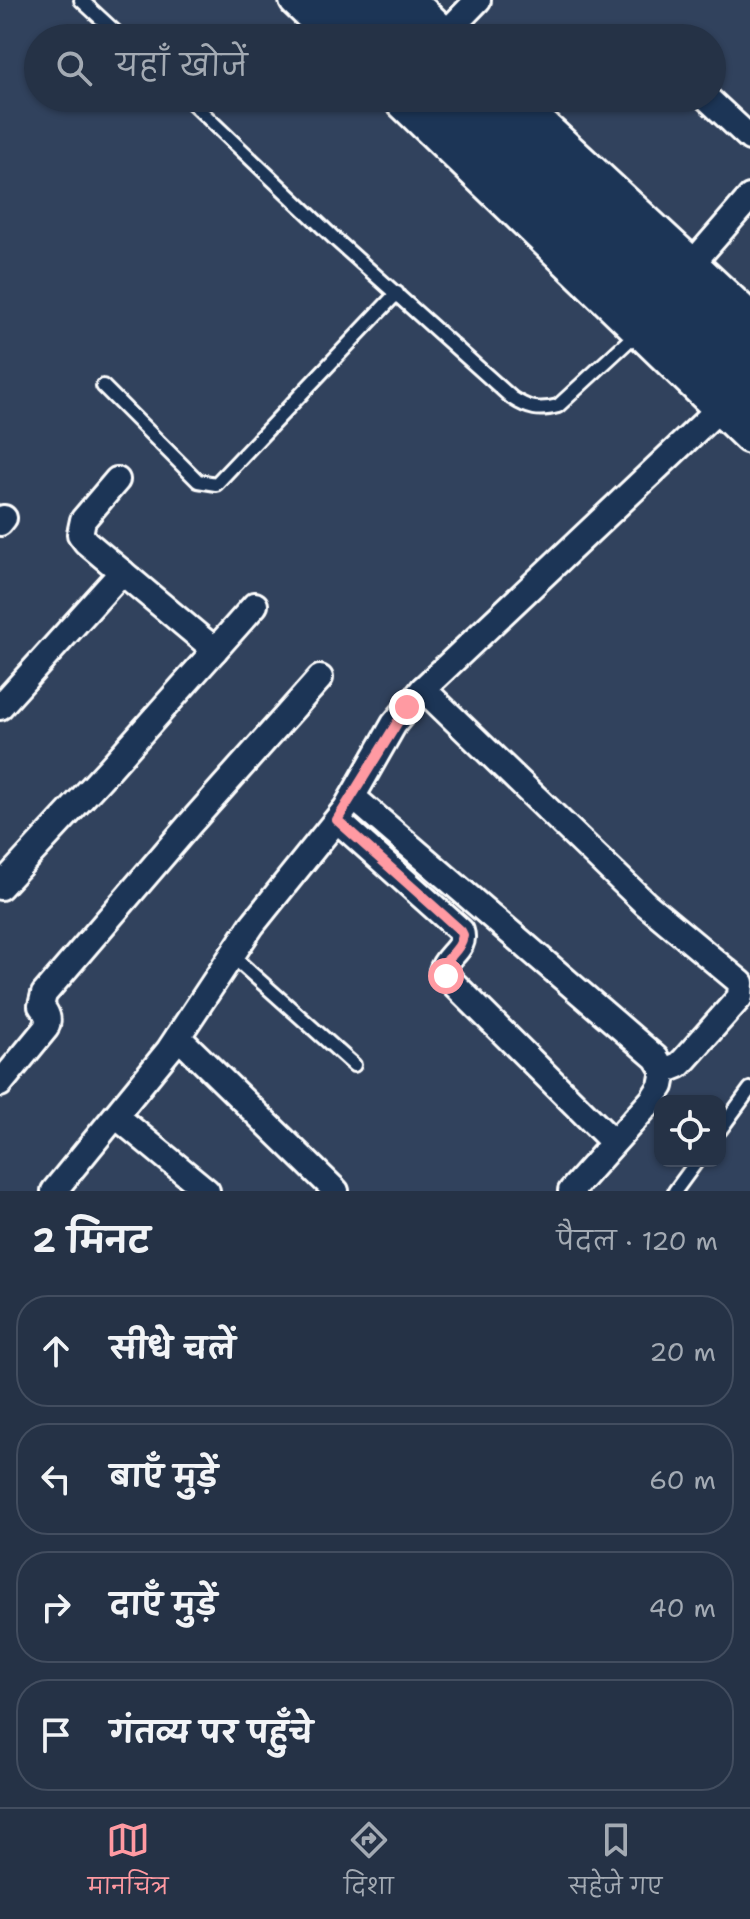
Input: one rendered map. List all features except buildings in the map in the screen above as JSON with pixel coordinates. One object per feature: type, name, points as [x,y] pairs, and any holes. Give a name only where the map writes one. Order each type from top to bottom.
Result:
[{"type":"main road","points":[[297,0],[322,24]]},
{"type":"main road","points":[[332,0],[357,24]]},
{"type":"main road","points":[[371,0],[412,24]]},
{"type":"main road","points":[[407,0],[425,24]]},
{"type":"main road","points":[[416,112],[648,321],[735,405],[750,436]]},
{"type":"main road","points":[[447,112],[648,321]]},
{"type":"main road","points":[[488,112],[750,362]]},
{"type":"main road","points":[[526,112],[750,320]]},
{"type":"street","points":[[449,24],[478,0]]},
{"type":"street","points":[[722,112],[750,138]]},
{"type":"street","points":[[691,265],[750,197]]},
{"type":"street","points":[[54,1191],[178,1037],[278,890],[337,820],[394,724],[423,689],[735,405]]},
{"type":"street","points":[[117,480],[83,520],[79,528],[86,542],[215,650]]},
{"type":"street","points":[[0,706],[122,572]]},
{"type":"street","points":[[0,887],[255,605]]},
{"type":"street","points":[[0,1084],[46,1028],[47,1015],[41,1006],[44,994],[320,678]]},
{"type":"street","points":[[423,689],[646,904],[746,983],[740,997],[685,1059],[664,1071]]},
{"type":"street","points":[[353,797],[656,1058],[664,1071],[661,1086],[652,1100],[571,1191]]},
{"type":"street","points":[[337,820],[461,931],[460,947],[443,965],[442,971],[613,1142]]},
{"type":"street","points":[[178,1037],[336,1191]]},
{"type":"street","points":[[116,1116],[207,1191]]},
{"type":"lane","points":[[81,0],[107,24]]},
{"type":"lane","points":[[202,112],[335,239],[512,398],[527,408],[544,410],[558,406],[648,321]]},
{"type":"lane","points":[[103,386],[198,481],[216,484],[397,293]]},
{"type":"lane","points":[[231,955],[354,1065]]},
{"type":"lane","points":[[726,1122],[750,1089]]},
{"type":"lane","points":[[675,1191],[693,1167]]},
{"type":"route","points":[[407,707],[337,820],[461,931],[463,941],[460,947],[443,965],[442,971],[446,976]]}]
